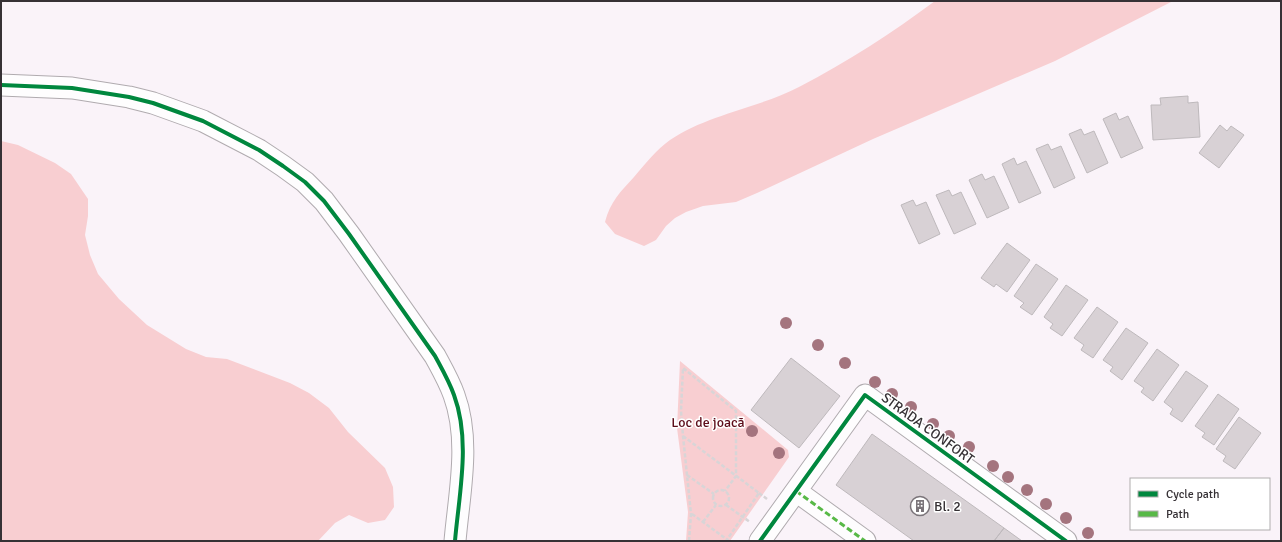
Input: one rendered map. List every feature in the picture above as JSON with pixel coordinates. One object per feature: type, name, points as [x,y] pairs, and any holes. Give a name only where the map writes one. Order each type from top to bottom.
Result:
[{"type":"street","points":[[1,85],[32,85],[72,88],[130,97],[153,103],[203,121],[227,132],[265,154],[305,182],[324,200],[435,356],[455,396],[461,424],[463,455],[455,541]]},
{"type":"street","name":"STRADA CONFORT","points":[[760,541],[865,396],[1066,541]]},
{"type":"street","points":[[796,492],[865,541]]},
{"type":"path","points":[[689,541],[691,514],[681,411],[683,368],[736,411],[736,476],[725,491]]},
{"type":"path","points":[[683,436],[759,493],[727,540],[691,514]]},
{"type":"path","points":[[687,475],[714,494]]},
{"type":"path","points":[[714,494],[718,491],[725,491]]},
{"type":"path","points":[[714,494],[713,499],[716,505],[721,507],[726,505],[729,498],[725,491]]},
{"type":"path","points":[[703,522],[716,505]]},
{"type":"path","points":[[726,505],[743,517]]},
{"type":"green space","points":[[935,1],[1173,1],[1055,61],[873,139],[757,193],[736,202],[703,206],[686,212],[675,218],[666,226],[656,240],[644,246],[615,234],[605,222],[610,208],[620,192],[651,157],[670,140],[685,131],[717,117],[784,94],[799,87],[869,47]]},
{"type":"green space","points":[[1,141],[18,145],[55,163],[71,174],[88,199],[88,216],[85,235],[90,255],[98,274],[119,299],[147,325],[186,349],[206,357],[227,359],[290,383],[309,393],[329,408],[348,432],[385,468],[393,487],[394,507],[385,520],[368,523],[349,515],[335,523],[318,541],[1,541]]},
{"type":"green space","name":"Loc de joacă","points":[[680,361],[788,450],[789,457],[730,541],[686,541],[688,512],[677,428]]},
{"type":"building","points":[[1188,96],[1188,103],[1198,102],[1200,137],[1153,140],[1151,105],[1161,105],[1160,98]]},
{"type":"building","points":[[1116,113],[1119,120],[1128,116],[1143,148],[1121,158],[1103,119]]},
{"type":"building","points":[[1220,125],[1227,131],[1231,126],[1244,135],[1219,168],[1199,153]]},
{"type":"building","points":[[1081,129],[1084,135],[1094,131],[1108,163],[1087,173],[1069,134]]},
{"type":"building","points":[[1048,144],[1051,150],[1061,146],[1075,178],[1054,188],[1036,149]]},
{"type":"building","points":[[1014,158],[1017,165],[1026,161],[1041,193],[1019,203],[1002,164]]},
{"type":"building","points":[[982,174],[985,180],[994,176],[1009,208],[987,218],[969,180]]},
{"type":"building","points":[[949,190],[952,196],[961,192],[976,224],[954,234],[936,195]]},
{"type":"building","points":[[913,200],[916,206],[926,202],[940,234],[919,244],[901,205]]},
{"type":"building","points":[[1007,243],[1030,260],[1007,292],[996,284],[994,287],[981,278]]},
{"type":"building","points":[[1036,264],[1058,279],[1032,315],[1020,307],[1024,303],[1014,296]]},
{"type":"building","points":[[1066,285],[1088,300],[1062,336],[1050,328],[1053,324],[1044,317]]},
{"type":"building","points":[[1097,307],[1118,322],[1093,358],[1081,350],[1084,345],[1074,338]]},
{"type":"building","points":[[1126,328],[1148,343],[1122,380],[1110,371],[1113,367],[1103,360]]},
{"type":"building","points":[[1157,349],[1179,365],[1153,401],[1141,392],[1144,388],[1134,381]]},
{"type":"building","points":[[791,358],[840,396],[799,448],[751,410]]},
{"type":"building","points":[[1186,371],[1208,386],[1182,422],[1170,414],[1173,409],[1164,402]]},
{"type":"building","points":[[1218,394],[1239,409],[1214,445],[1202,437],[1205,433],[1195,426]]},
{"type":"building","points":[[1239,417],[1261,433],[1235,469],[1223,461],[1226,456],[1216,449]]},
{"type":"building","name":"Bl. 2","points":[[872,434],[1004,528],[994,541],[914,541],[836,485]]},
{"type":"building","points":[[1004,528],[1022,541],[994,541]]},
{"type":"marked path","points":[[796,491],[865,541]]},
{"type":"cycle path","points":[[1,85],[72,88],[129,97],[153,103],[203,121],[259,150],[305,182],[324,201],[435,356],[454,395],[459,413],[463,449],[461,486],[455,541]]},
{"type":"cycle path","points":[[760,541],[865,395],[1066,541]]},
{"type":"place","name":"Bl. 2","points":[[920,506]]}]
